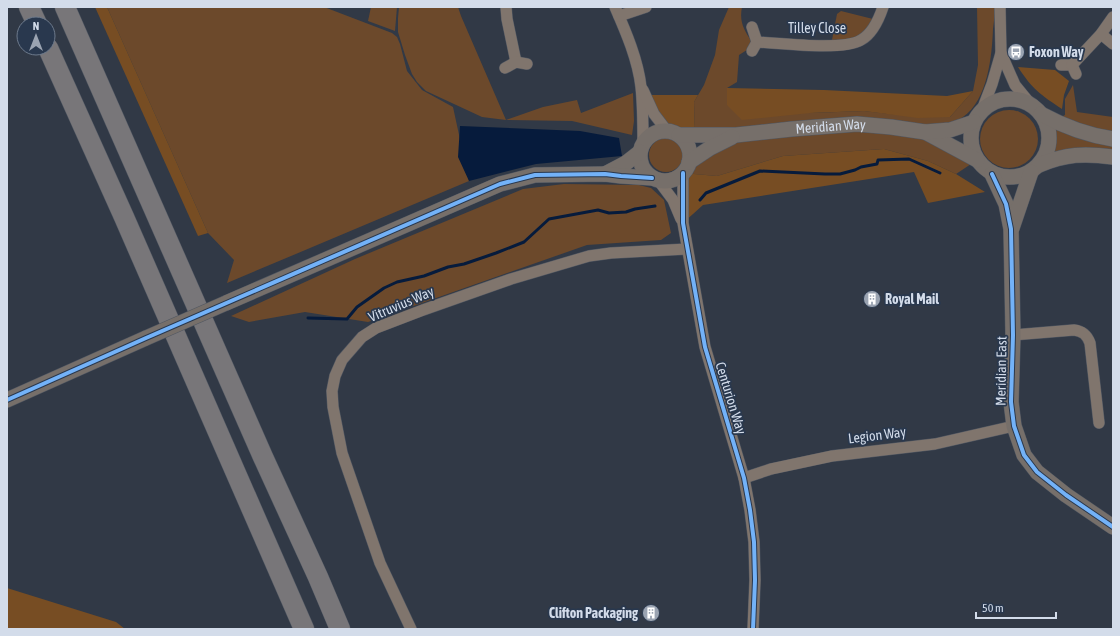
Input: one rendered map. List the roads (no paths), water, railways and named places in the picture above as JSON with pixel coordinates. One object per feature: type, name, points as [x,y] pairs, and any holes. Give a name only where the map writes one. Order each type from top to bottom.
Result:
[{"type":"highway","points":[[65,7],[340,629]]},
{"type":"highway","points":[[52,56],[128,225],[304,629]]},
{"type":"street","points":[[506,7],[516,62]]},
{"type":"street","points":[[646,7],[617,12],[637,66],[641,86],[644,120],[641,162],[645,171],[655,179]]},
{"type":"street","name":"Tilley Close","points":[[752,27],[754,47],[845,45],[861,40],[872,31],[883,7]]},
{"type":"street","points":[[1000,7],[1001,53],[978,116],[971,130],[971,145],[976,160],[983,168],[992,174],[1012,178],[1022,176],[1054,159],[1068,155],[1113,157]]},
{"type":"street","points":[[1070,68],[1101,34],[1113,17]]},
{"type":"street","points":[[1101,34],[1113,44]]},
{"type":"street","points":[[1001,53],[1015,85],[1037,110],[1048,128],[1049,144],[1047,152],[1035,169]]},
{"type":"street","points":[[505,68],[516,62],[527,64]]},
{"type":"street","points":[[7,400],[500,184],[535,175],[605,174],[672,180],[686,168],[690,152],[686,142],[673,133],[654,114],[641,86]]},
{"type":"street","points":[[978,116],[991,104],[1002,100],[1013,99],[1023,101],[1069,128],[1094,136],[1113,139]]},
{"type":"street","name":"Meridian Way","points":[[673,133],[736,135],[792,128],[857,124],[925,132],[950,130],[978,116]]},
{"type":"street","points":[[605,174],[626,163],[642,147],[650,136],[658,132],[673,133]]},
{"type":"street","name":"Meridian Way","points":[[925,132],[976,160]]},
{"type":"street","name":"Meridian Way","points":[[686,168],[710,148],[736,135]]},
{"type":"street","name":"Centurion Way","points":[[686,168],[683,223],[687,249],[708,360],[744,478],[754,542],[756,590],[753,629]]},
{"type":"street","name":"Meridian East","points":[[1011,229],[1035,169]]},
{"type":"street","name":"Meridian East","points":[[992,174],[1006,204],[1011,229],[1013,335],[1011,402],[1014,426],[1024,456],[1037,472],[1066,495],[1113,527]]},
{"type":"street","name":"Centurion Way","points":[[655,179],[673,200],[683,223]]},
{"type":"street","name":"Vitruvius Way","points":[[411,629],[380,563],[342,453],[334,414],[332,391],[335,376],[342,360],[362,337],[376,328],[511,279],[589,256],[611,253],[687,249]]},
{"type":"street","points":[[1013,335],[1074,330],[1085,334],[1090,343],[1099,423]]},
{"type":"street","name":"Legion Way","points":[[744,478],[778,467],[832,456],[935,444],[1014,426]]},
{"type":"water","points":[[460,126],[580,131],[619,138],[622,156],[536,164],[469,181],[458,157]]},
{"type":"waterway","points":[[700,200],[706,193],[760,171],[840,174],[861,167],[877,164],[878,160],[909,159],[940,173]]},
{"type":"waterway","points":[[308,318],[347,319],[357,307],[384,288],[397,282],[424,276],[448,267],[464,264],[524,242],[549,219],[598,210],[609,213],[626,212],[655,206]]},
{"type":"place","name":"Foxon Way","points":[[1016,52]]},
{"type":"place","name":"Royal Mail","points":[[872,299]]},
{"type":"place","name":"Clifton Packaging","points":[[651,613]]}]
